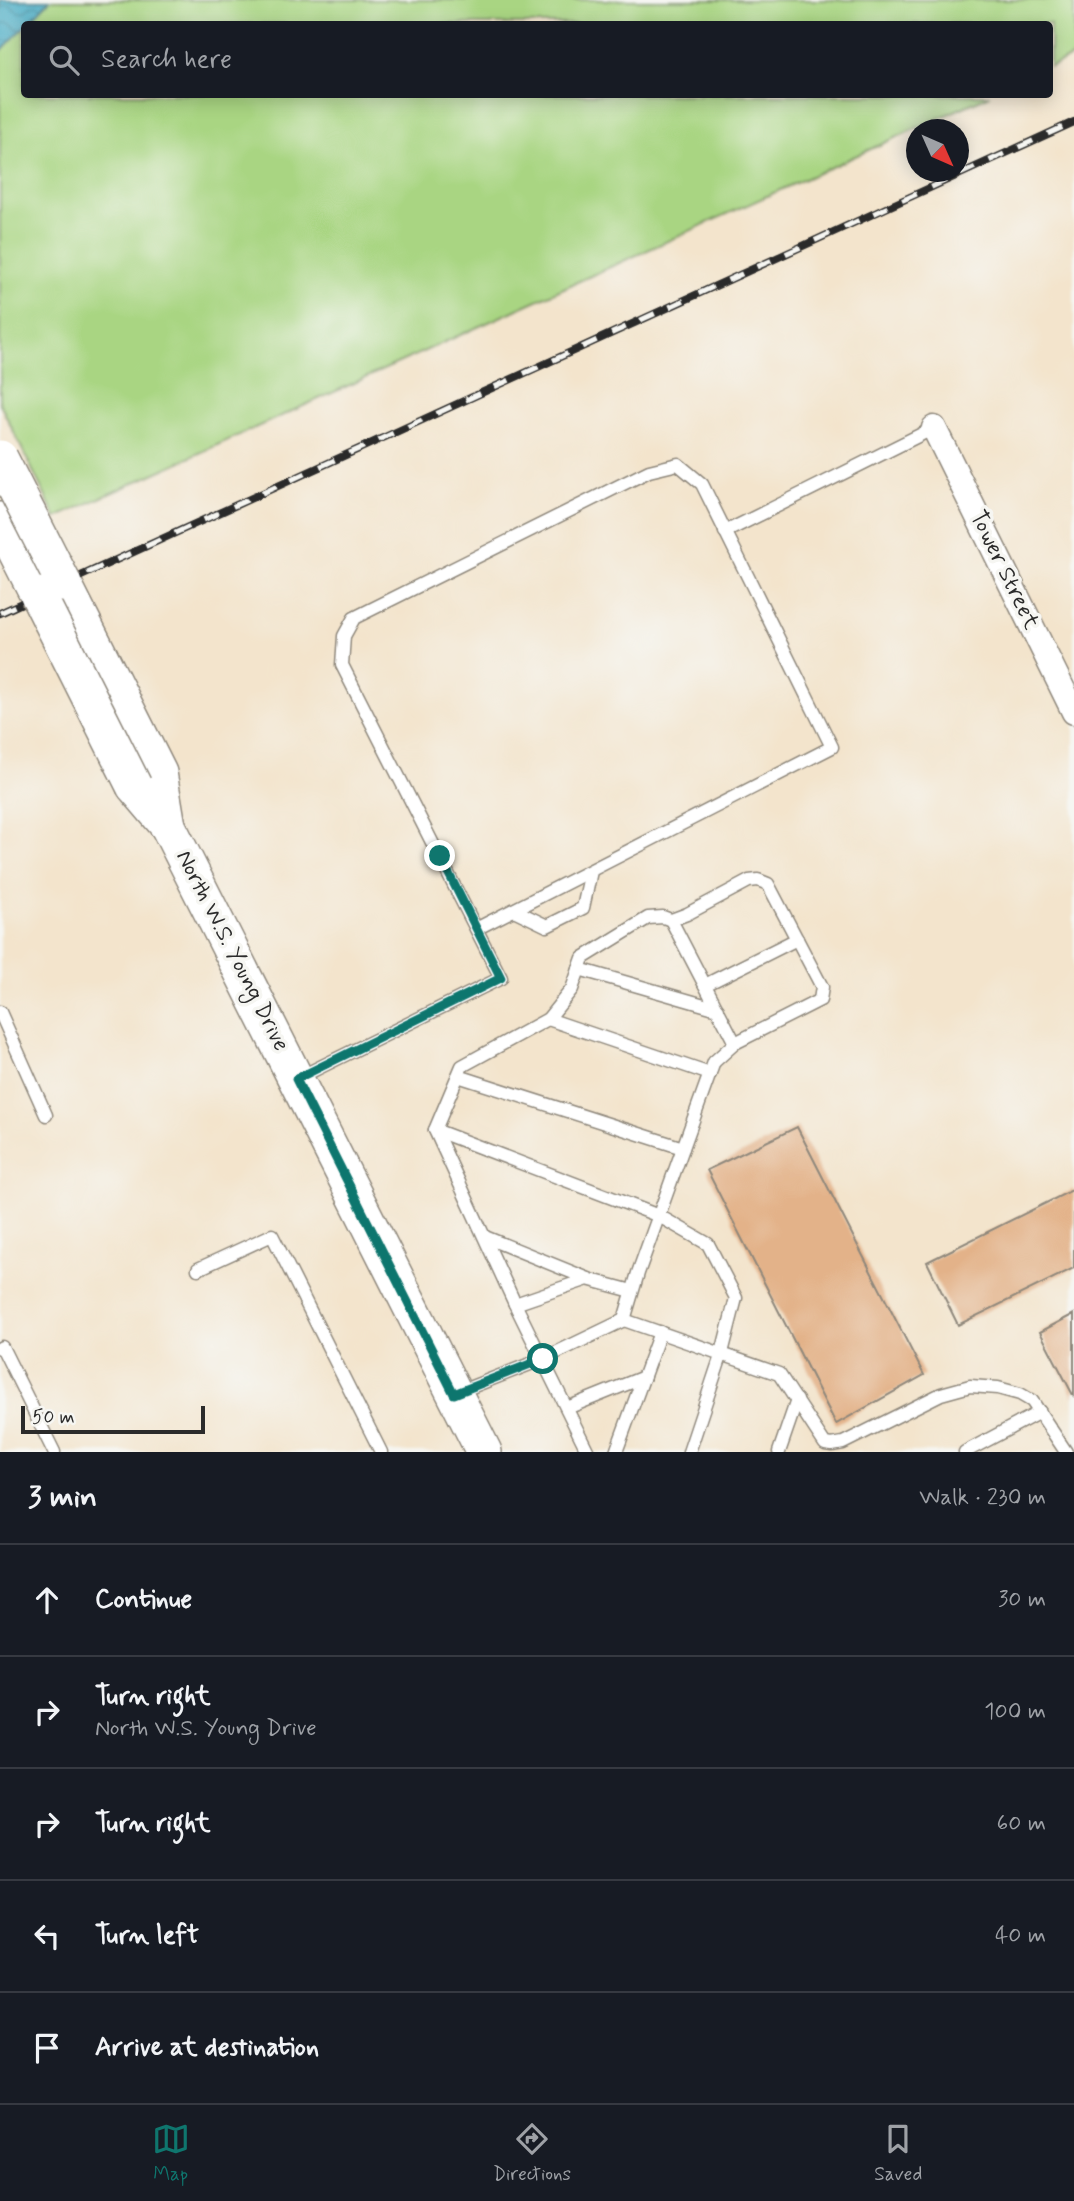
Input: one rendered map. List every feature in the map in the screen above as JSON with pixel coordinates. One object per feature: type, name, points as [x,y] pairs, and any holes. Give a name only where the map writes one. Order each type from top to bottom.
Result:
[{"type":"main road","points":[[0,457],[51,590]]},
{"type":"main road","points":[[0,520],[51,590]]},
{"type":"main road","name":"North W.S. Young Drive","points":[[51,590],[484,1452]]},
{"type":"street","name":"Tower Street","points":[[933,428],[1064,666],[1074,712]]},
{"type":"lane","points":[[725,532],[933,428]]},
{"type":"lane","points":[[296,1079],[501,978],[476,929],[342,666],[344,636],[354,618],[649,471],[678,464],[702,484],[832,747],[476,929]]},
{"type":"lane","points":[[514,910],[547,926],[583,908],[591,871]]},
{"type":"lane","points":[[624,1320],[714,1062],[735,1043],[820,1000],[822,987],[768,884],[758,880],[749,881],[671,920]]},
{"type":"lane","points":[[588,1452],[435,1130],[462,1066],[548,1019],[572,989],[583,958],[649,918],[663,917],[671,920],[735,1043]]},
{"type":"lane","points":[[705,985],[797,939]]},
{"type":"lane","points":[[579,969],[718,1009]]},
{"type":"lane","points":[[0,1012],[46,1115]]},
{"type":"lane","points":[[548,1019],[710,1074]]},
{"type":"lane","points":[[458,1076],[683,1148]]},
{"type":"lane","points":[[435,1130],[659,1216],[708,1244],[736,1298],[722,1353],[689,1452]]},
{"type":"lane","points":[[198,1269],[272,1235],[381,1452]]},
{"type":"lane","points":[[485,1237],[592,1280],[632,1291]]},
{"type":"lane","points":[[516,1304],[584,1279],[592,1280]]},
{"type":"lane","points":[[454,1394],[543,1359],[624,1320],[779,1374],[818,1437],[832,1449],[941,1394],[970,1385],[998,1388],[1020,1394],[1032,1401],[1066,1452]]},
{"type":"lane","points":[[616,1452],[660,1332]]},
{"type":"lane","points":[[0,1348],[2,1347],[54,1452]]},
{"type":"lane","points":[[567,1408],[644,1377]]},
{"type":"lane","points":[[779,1452],[797,1400]]},
{"type":"lane","points":[[965,1452],[1040,1412]]},
{"type":"green space","points":[[50,0],[1074,0],[1074,56],[1053,66],[1053,21],[29,21]]},
{"type":"green space","points":[[21,29],[21,98],[983,98],[937,119],[906,119],[906,133],[56,518],[0,404],[0,52]]},
{"type":"water","points":[[0,0],[50,0],[30,21],[21,21],[21,30],[0,52]]},
{"type":"building","points":[[797,1127],[924,1375],[836,1424],[707,1170]]},
{"type":"building","points":[[1074,1189],[1074,1268],[958,1325],[927,1262]]},
{"type":"building","points":[[1074,1314],[1074,1397],[1040,1332]]},
{"type":"railway","points":[[0,613],[1074,122]]},
{"type":"route","points":[[440,856],[501,978],[296,1079],[454,1394],[543,1359]]}]
